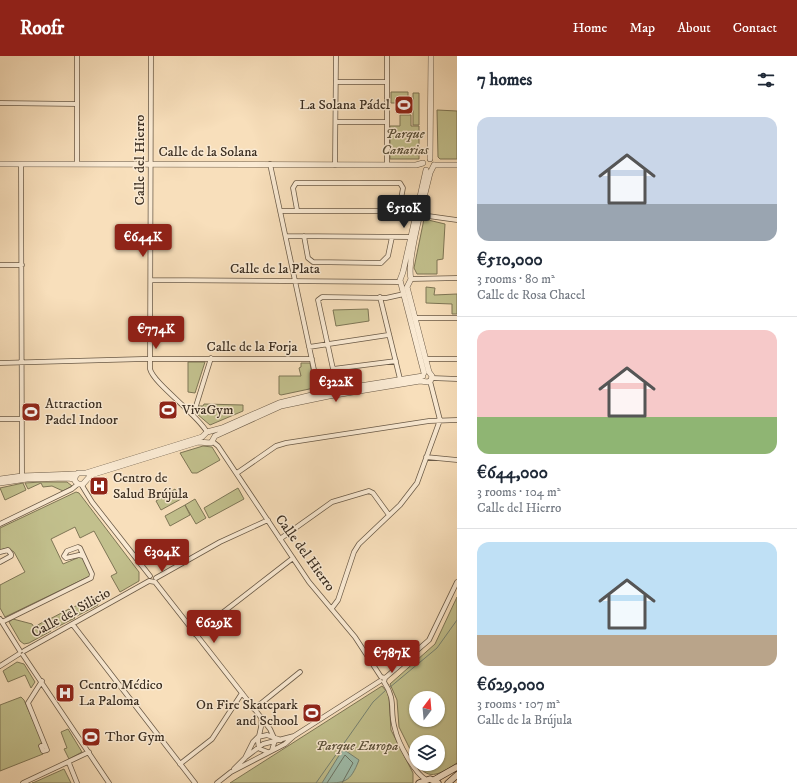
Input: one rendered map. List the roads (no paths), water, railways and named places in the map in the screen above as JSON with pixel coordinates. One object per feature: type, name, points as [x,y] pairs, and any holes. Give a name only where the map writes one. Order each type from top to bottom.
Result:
[{"type":"main road","points":[[419,783],[425,779],[436,782],[457,767]]},
{"type":"main road","points":[[448,783],[457,775]]},
{"type":"street","points":[[77,56],[77,164]]},
{"type":"street","name":"Calle del Hierro","points":[[151,56],[150,358],[152,375],[192,413],[218,446],[309,582],[355,637],[389,690],[393,700],[394,729],[417,772]]},
{"type":"street","points":[[335,164],[336,56]]},
{"type":"street","points":[[387,56],[387,165]]},
{"type":"street","points":[[427,377],[426,359],[408,294],[426,168],[430,159],[431,56]]},
{"type":"street","points":[[336,82],[386,82]]},
{"type":"street","points":[[0,103],[77,104]]},
{"type":"street","points":[[336,122],[386,122]]},
{"type":"street","points":[[430,159],[434,165]]},
{"type":"street","name":"Calle de la Solana","points":[[0,164],[335,164],[416,165],[426,168]]},
{"type":"street","points":[[21,164],[22,265],[20,363],[22,478]]},
{"type":"street","points":[[270,164],[319,394]]},
{"type":"street","points":[[426,168],[434,165],[457,165]]},
{"type":"street","points":[[297,210],[292,188],[296,183],[400,183],[403,188],[399,210]]},
{"type":"street","points":[[280,211],[399,210],[457,220]]},
{"type":"street","points":[[332,608],[338,600],[354,552],[359,544],[409,495],[417,483],[440,420],[400,278],[419,213]]},
{"type":"street","points":[[286,236],[411,237]]},
{"type":"street","points":[[304,236],[308,258],[313,262],[348,263],[381,263],[388,256],[392,236]]},
{"type":"street","points":[[0,265],[22,265]]},
{"type":"street","points":[[402,274],[409,279]]},
{"type":"street","points":[[401,282],[409,279],[457,278]]},
{"type":"street","name":"Calle de la Plata","points":[[151,280],[401,282]]},
{"type":"street","points":[[396,361],[333,369],[326,344],[318,300],[322,297],[380,297],[404,294]]},
{"type":"street","points":[[380,297],[388,335],[400,379]]},
{"type":"street","points":[[415,318],[457,318]]},
{"type":"street","points":[[310,347],[388,335]]},
{"type":"street","name":"Calle de la Forja","points":[[0,363],[150,358],[312,359]]},
{"type":"street","points":[[192,413],[196,406],[211,358]]},
{"type":"street","points":[[426,359],[457,359]]},
{"type":"street","points":[[0,524],[72,489],[83,473],[210,436],[281,406],[427,377]]},
{"type":"street","points":[[0,479],[86,479],[136,460],[198,442],[275,404],[400,379],[427,377],[457,379]]},
{"type":"street","points":[[0,420],[21,419]]},
{"type":"street","points":[[237,473],[276,446],[286,443],[440,420],[457,420]]},
{"type":"street","points":[[426,457],[457,460]]},
{"type":"street","points":[[83,473],[86,479]]},
{"type":"street","points":[[0,483],[22,478]]},
{"type":"street","points":[[77,480],[150,579],[155,580],[220,542],[268,520]]},
{"type":"street","points":[[280,539],[332,502],[370,491],[389,514]]},
{"type":"street","points":[[0,552],[8,550],[11,556],[0,562]]},
{"type":"street","points":[[83,556],[92,575],[1,620],[109,783]]},
{"type":"street","points":[[195,634],[293,558]]},
{"type":"street","name":"Calle del Silicio","points":[[0,666],[150,579]]},
{"type":"street","points":[[155,580],[195,634],[242,693],[274,738]]},
{"type":"street","points":[[217,783],[232,772],[285,744],[294,736],[383,680],[429,640],[456,587],[457,582]]},
{"type":"street","points":[[73,625],[195,783]]},
{"type":"street","points":[[254,709],[300,672]]},
{"type":"street","points":[[42,681],[28,703],[45,745]]},
{"type":"street","points":[[180,764],[212,739],[242,693]]},
{"type":"street","points":[[245,758],[253,742],[261,731],[262,724],[260,717]]},
{"type":"street","points":[[258,737],[267,734],[281,740],[294,736]]},
{"type":"street","points":[[258,737],[259,746],[263,750],[270,751]]},
{"type":"street","points":[[232,772],[259,746],[274,738]]},
{"type":"street","points":[[270,751],[274,738]]},
{"type":"street","points":[[23,783],[69,763],[89,752]]},
{"type":"street","points":[[69,763],[77,783]]},
{"type":"street","points":[[417,772],[425,779]]},
{"type":"street","points":[[417,772],[419,783]]},
{"type":"water","points":[[343,749],[359,760],[353,773],[346,780],[341,782],[322,783]]},
{"type":"waterway","points":[[389,688],[437,648],[457,620]]},
{"type":"waterway","points":[[316,783],[373,702],[386,690]]},
{"type":"place","name":"La Solana Pádel","points":[[404,105]]},
{"type":"place","name":"VivaGym","points":[[168,410]]},
{"type":"place","name":"Attraction Padel Indoor","points":[[31,412]]},
{"type":"place","name":"Centro de Salud Brújula","points":[[99,486]]},
{"type":"place","name":"Centro Médico La Paloma","points":[[65,693]]},
{"type":"place","name":"On Fire Skatepark and School","points":[[312,713]]},
{"type":"place","name":"Thor Gym","points":[[91,737]]},
{"type":"park label","name":"Parque Canarias","points":[[405,142]]},
{"type":"park label","name":"Parque Europa","points":[[357,746]]}]
